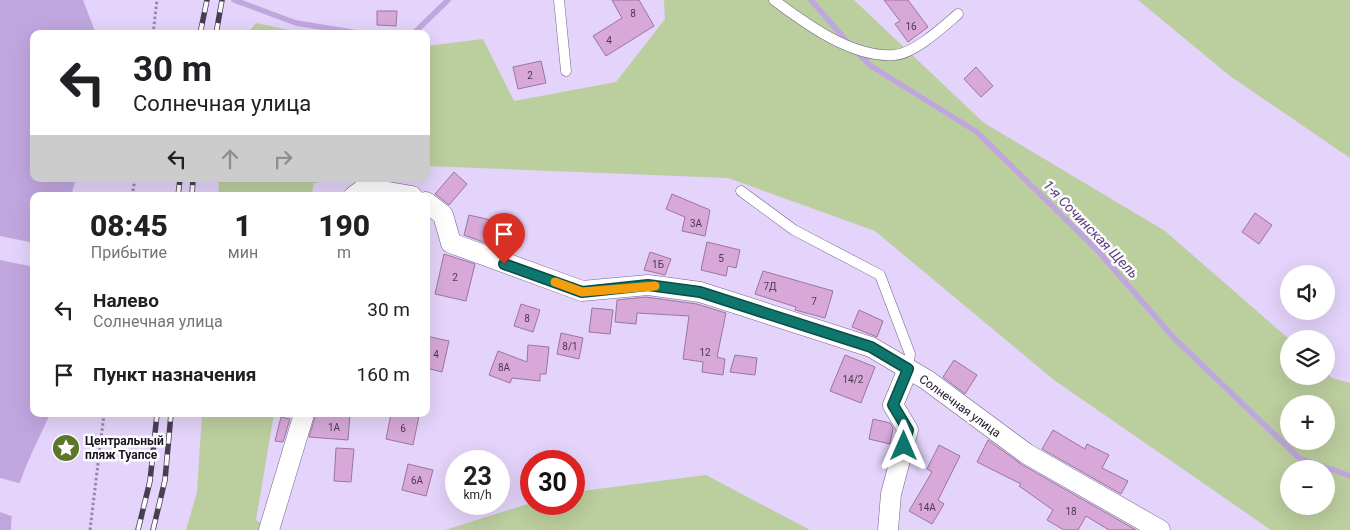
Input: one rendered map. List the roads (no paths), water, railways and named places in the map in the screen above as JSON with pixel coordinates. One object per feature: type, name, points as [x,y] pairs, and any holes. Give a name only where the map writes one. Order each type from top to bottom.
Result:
[{"type":"street","points":[[360,192],[365,188],[388,192]]},
{"type":"street","name":"Солнечная улица","points":[[430,205],[443,215],[451,243],[582,292],[648,285],[700,292],[871,347],[908,369],[1027,454],[1160,530]]},
{"type":"street","points":[[888,530],[891,494],[908,430],[893,405],[908,369]]},
{"type":"street","points":[[269,530],[303,417]]},
{"type":"lane","points":[[560,0],[566,71]]},
{"type":"lane","points":[[774,0],[809,26],[854,49],[895,55],[925,42],[958,14]]},
{"type":"lane","points":[[741,191],[794,230],[880,275],[910,354],[908,369]]},
{"type":"waterway","name":"1-я Сочинская Щель","points":[[234,0],[296,23],[339,30]]},
{"type":"waterway","name":"1-я Сочинская Щель","points":[[417,30],[448,0]]},
{"type":"waterway","name":"1-я Сочинская Щель","points":[[811,0],[850,45]]},
{"type":"waterway","name":"1-я Сочинская Щель","points":[[856,52],[871,66],[977,132],[1098,251],[1174,338],[1299,458],[1350,476]]},
{"type":"railway","points":[[201,30],[207,0]]},
{"type":"railway","points":[[217,30],[222,0]]},
{"type":"railway","points":[[178,192],[180,182]]},
{"type":"railway","points":[[192,192],[193,182]]},
{"type":"railway","points":[[138,530],[150,481],[157,417]]},
{"type":"railway","points":[[153,530],[165,480],[171,417]]},
{"type":"place","name":"Центральный пляж Туапсе","points":[[66,448]]}]
